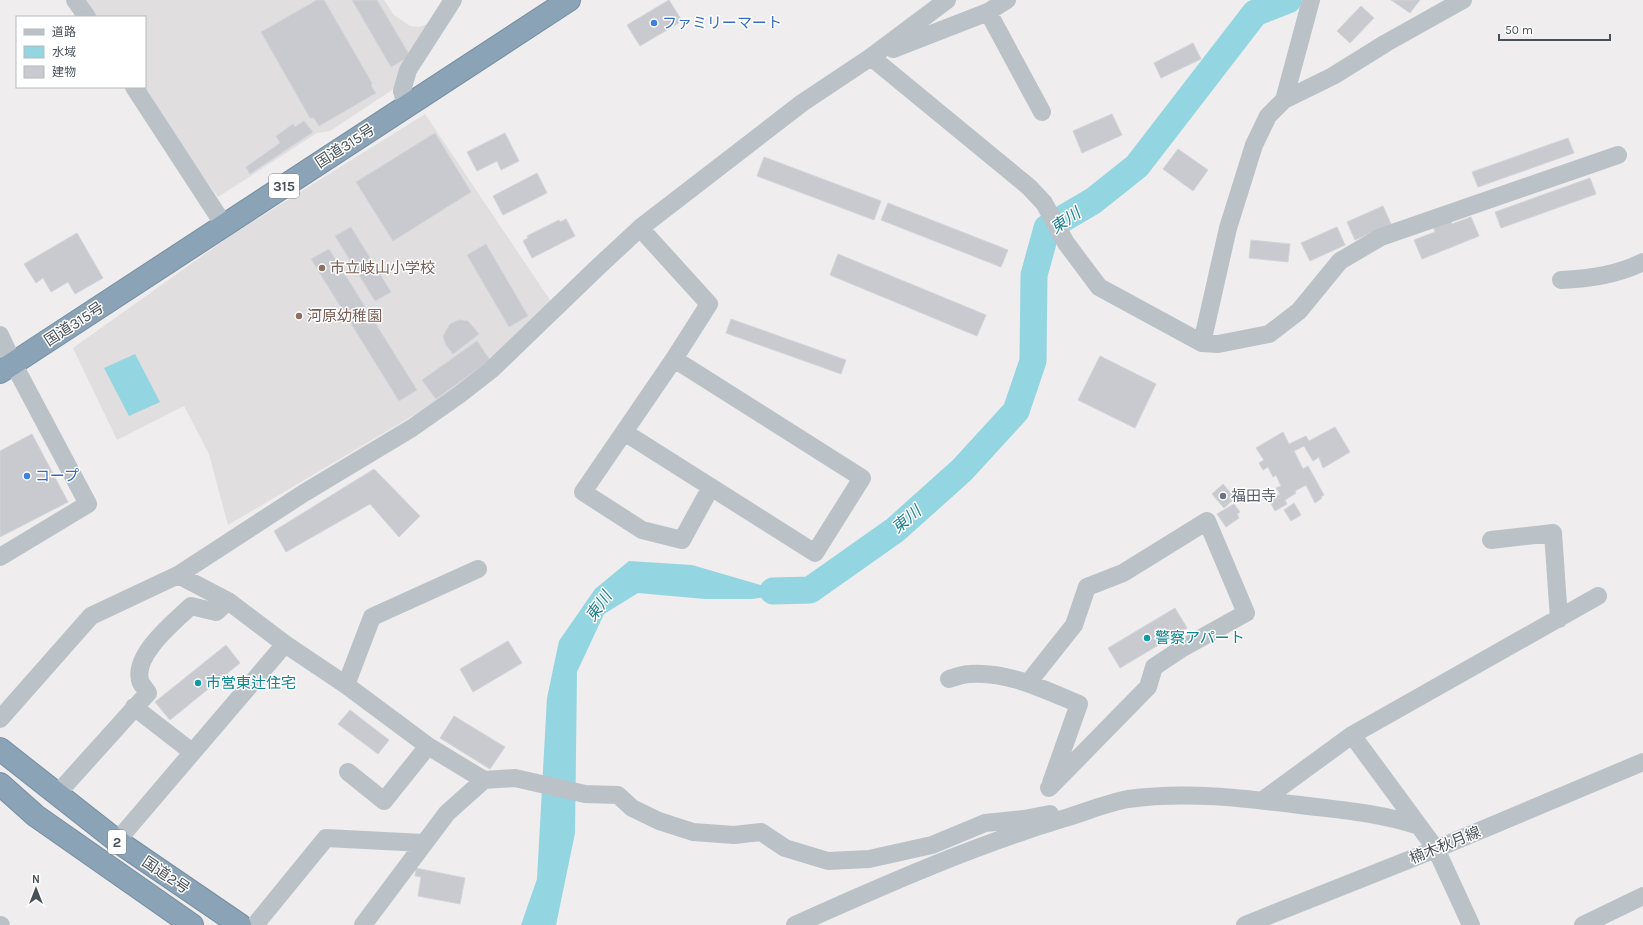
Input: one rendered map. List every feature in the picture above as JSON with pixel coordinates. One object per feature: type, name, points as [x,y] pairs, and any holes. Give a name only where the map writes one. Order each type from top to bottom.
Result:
[{"type":"highway","name":"国道315号","points":[[6,367],[569,0]]},
{"type":"highway","name":"国道2号","points":[[0,749],[117,841],[240,925]]},
{"type":"highway","name":"国道2号","points":[[0,784],[36,816],[181,922]]},
{"type":"street","points":[[75,0],[85,16]]},
{"type":"street","points":[[406,106],[402,91],[408,70],[453,0]]},
{"type":"street","points":[[0,719],[91,616],[178,575],[304,493],[412,428],[459,395],[491,370],[640,228],[802,103],[871,57],[947,0]]},
{"type":"street","points":[[871,57],[988,12],[1007,0]]},
{"type":"street","points":[[1284,100],[1311,0]]},
{"type":"street","points":[[1202,343],[1228,228],[1254,145],[1268,116],[1284,100],[1333,76],[1386,43],[1464,0]]},
{"type":"street","points":[[988,12],[1042,112]]},
{"type":"street","points":[[871,57],[1029,187],[1044,203],[1066,243],[1099,287],[1202,343],[1218,344],[1269,334],[1299,311],[1340,261],[1381,237],[1618,155]]},
{"type":"street","points":[[135,88],[224,225]]},
{"type":"street","points":[[640,228],[709,304],[674,359],[583,492],[642,530],[682,540],[711,487]]},
{"type":"street","points":[[1561,280],[1588,279],[1628,270],[1643,262]]},
{"type":"street","points":[[0,335],[6,367],[88,504],[0,558]]},
{"type":"street","points":[[624,432],[815,552],[862,478],[674,359]]},
{"type":"street","points":[[1028,683],[1074,625],[1087,587],[1123,573],[1207,521],[1246,612],[1181,649],[1154,667],[1148,687],[1049,788]]},
{"type":"street","points":[[1492,540],[1553,534],[1559,619]]},
{"type":"street","points":[[346,685],[372,618],[478,569]]},
{"type":"street","points":[[178,575],[228,601],[285,644],[346,685],[428,746],[484,780],[515,778],[585,794],[618,795],[632,808],[659,821],[693,832],[734,835],[761,832],[785,848],[828,861],[869,859],[932,844],[985,823],[1049,818]]},
{"type":"street","points":[[1263,800],[1352,735],[1598,596]]},
{"type":"street","points":[[57,794],[148,693],[141,682],[140,668],[146,654],[166,629],[192,606],[216,612],[228,601]]},
{"type":"street","points":[[117,841],[285,644]]},
{"type":"street","points":[[949,679],[969,674],[996,675],[1028,683],[1079,704],[1049,788],[1049,818]]},
{"type":"street","points":[[134,707],[192,752]]},
{"type":"street","points":[[1352,735],[1436,849],[1471,925]]},
{"type":"street","points":[[348,772],[384,801],[428,746]]},
{"type":"street","name":"楠木秋月線","points":[[1245,925],[1436,849],[1643,762]]},
{"type":"street","points":[[363,925],[447,813],[484,780]]},
{"type":"street","points":[[794,925],[892,882],[1049,818],[1134,799],[1194,794],[1263,800],[1395,818],[1419,826]]},
{"type":"street","points":[[255,925],[326,838],[423,843]]},
{"type":"street","points":[[1583,925],[1643,896]]},
{"type":"shaded area","points":[[79,0],[384,0],[394,15],[410,26],[419,27],[440,20],[395,88],[330,131],[317,133],[218,197],[141,88],[146,88],[146,16],[90,16]]},
{"type":"shaded area","points":[[425,114],[552,303],[487,366],[431,405],[228,525],[209,454],[184,406],[117,440],[73,348],[233,234]]},
{"type":"water","points":[[135,354],[160,402],[129,416],[104,368]]},
{"type":"water","points":[[629,561],[692,565],[767,587],[810,590],[752,599],[705,599],[638,593],[604,614],[577,672],[575,833],[556,925],[521,925],[537,879],[547,698],[559,641],[595,589]]},
{"type":"building","points":[[317,0],[324,0],[372,83],[371,86],[376,93],[319,126],[314,118],[310,118],[261,32]]},
{"type":"building","points":[[352,0],[377,0],[410,56],[391,67]]},
{"type":"building","name":"ファミリーマート","points":[[669,0],[682,21],[640,46],[627,25]]},
{"type":"building","points":[[1391,0],[1420,0],[1410,13]]},
{"type":"building","points":[[1361,6],[1374,18],[1350,43],[1337,31]]},
{"type":"building","points":[[1193,43],[1201,59],[1161,78],[1154,63]]},
{"type":"building","points":[[1112,114],[1122,135],[1082,153],[1073,131]]},
{"type":"building","points":[[304,121],[313,132],[250,174],[246,167],[280,143],[276,136],[293,124],[295,127]]},
{"type":"building","points":[[435,133],[471,192],[393,241],[356,182]]},
{"type":"building","points":[[505,133],[519,161],[501,170],[497,161],[477,171],[467,152]]},
{"type":"building","points":[[1568,138],[1574,153],[1478,187],[1472,172]]},
{"type":"building","points":[[1178,149],[1208,170],[1193,191],[1163,169]]},
{"type":"building","points":[[764,157],[881,201],[874,220],[757,176]]},
{"type":"building","points":[[537,173],[547,193],[503,215],[493,196]]},
{"type":"building","points":[[1590,178],[1596,194],[1501,228],[1495,212]]},
{"type":"building","points":[[888,203],[1008,250],[1001,267],[881,220]]},
{"type":"building","points":[[1383,206],[1391,224],[1355,240],[1347,222]]},
{"type":"building","points":[[1471,217],[1479,236],[1422,259],[1414,240],[1435,232],[1433,226],[1450,219],[1452,224]]},
{"type":"building","points":[[566,219],[575,236],[532,258],[523,241],[528,238],[527,236],[559,220],[560,222]]},
{"type":"building","points":[[351,227],[391,292],[375,301],[335,236]]},
{"type":"building","points":[[1337,227],[1345,245],[1310,261],[1301,243]]},
{"type":"building","points":[[77,233],[103,278],[75,294],[68,282],[51,292],[43,278],[36,283],[24,264]]},
{"type":"building","points":[[1251,240],[1290,244],[1288,262],[1249,258]]},
{"type":"building","points":[[486,244],[528,316],[509,327],[467,255]]},
{"type":"building","points":[[329,249],[417,390],[399,401],[311,259]]},
{"type":"building","points":[[838,254],[986,315],[977,336],[830,275]]},
{"type":"building","points":[[731,319],[846,360],[841,374],[726,333]]},
{"type":"building","points":[[459,320],[468,321],[479,334],[453,354],[446,345],[443,336],[450,324]]},
{"type":"building","points":[[477,341],[490,360],[436,399],[422,380]]},
{"type":"building","points":[[1100,356],[1156,384],[1135,428],[1078,400]]},
{"type":"building","points":[[1335,427],[1350,452],[1323,468],[1319,457],[1313,461],[1304,446],[1294,451],[1303,469],[1308,466],[1324,495],[1321,497],[1322,498],[1315,503],[1306,485],[1295,491],[1296,493],[1285,500],[1287,504],[1275,511],[1269,500],[1280,494],[1276,488],[1281,486],[1276,475],[1273,477],[1268,467],[1263,470],[1259,463],[1264,460],[1256,448],[1283,432],[1289,444],[1306,436],[1309,441]]},
{"type":"building","name":"コープ","points":[[32,434],[68,502],[0,537],[0,451]]},
{"type":"building","points":[[374,469],[420,516],[399,537],[370,504],[286,552],[274,531]]},
{"type":"building","points":[[1223,484],[1235,498],[1224,508],[1212,494]]},
{"type":"building","points":[[1294,503],[1301,515],[1291,521],[1284,510]]},
{"type":"building","points":[[1234,504],[1240,512],[1237,514],[1239,518],[1226,527],[1217,514]]},
{"type":"building","name":"警察アパート","points":[[1175,608],[1187,628],[1120,668],[1108,648]]},
{"type":"building","points":[[508,641],[522,663],[473,692],[460,669]]},
{"type":"building","name":"市営東辻住宅","points":[[226,645],[240,663],[170,720],[155,702]]},
{"type":"building","points":[[350,710],[389,740],[378,754],[338,724]]},
{"type":"building","points":[[454,716],[505,747],[490,769],[440,738]]},
{"type":"building","points":[[416,868],[465,878],[460,904],[418,896],[421,877],[415,876]]},
{"type":"waterway","name":"東川","points":[[773,591],[810,590],[895,530],[962,470],[1016,411],[1033,361],[1034,275],[1047,228],[1093,201],[1137,166],[1255,13],[1288,0]]},
{"type":"place","name":"ファミリーマート","points":[[654,23]]},
{"type":"place","name":"市立岐山小学校","points":[[322,268]]},
{"type":"place","name":"河原幼稚園","points":[[299,316]]},
{"type":"place","name":"コープ","points":[[27,476]]},
{"type":"place","name":"福田寺","points":[[1223,496]]},
{"type":"place","name":"警察アパート","points":[[1147,638]]},
{"type":"place","name":"市営東辻住宅","points":[[198,683]]}]
